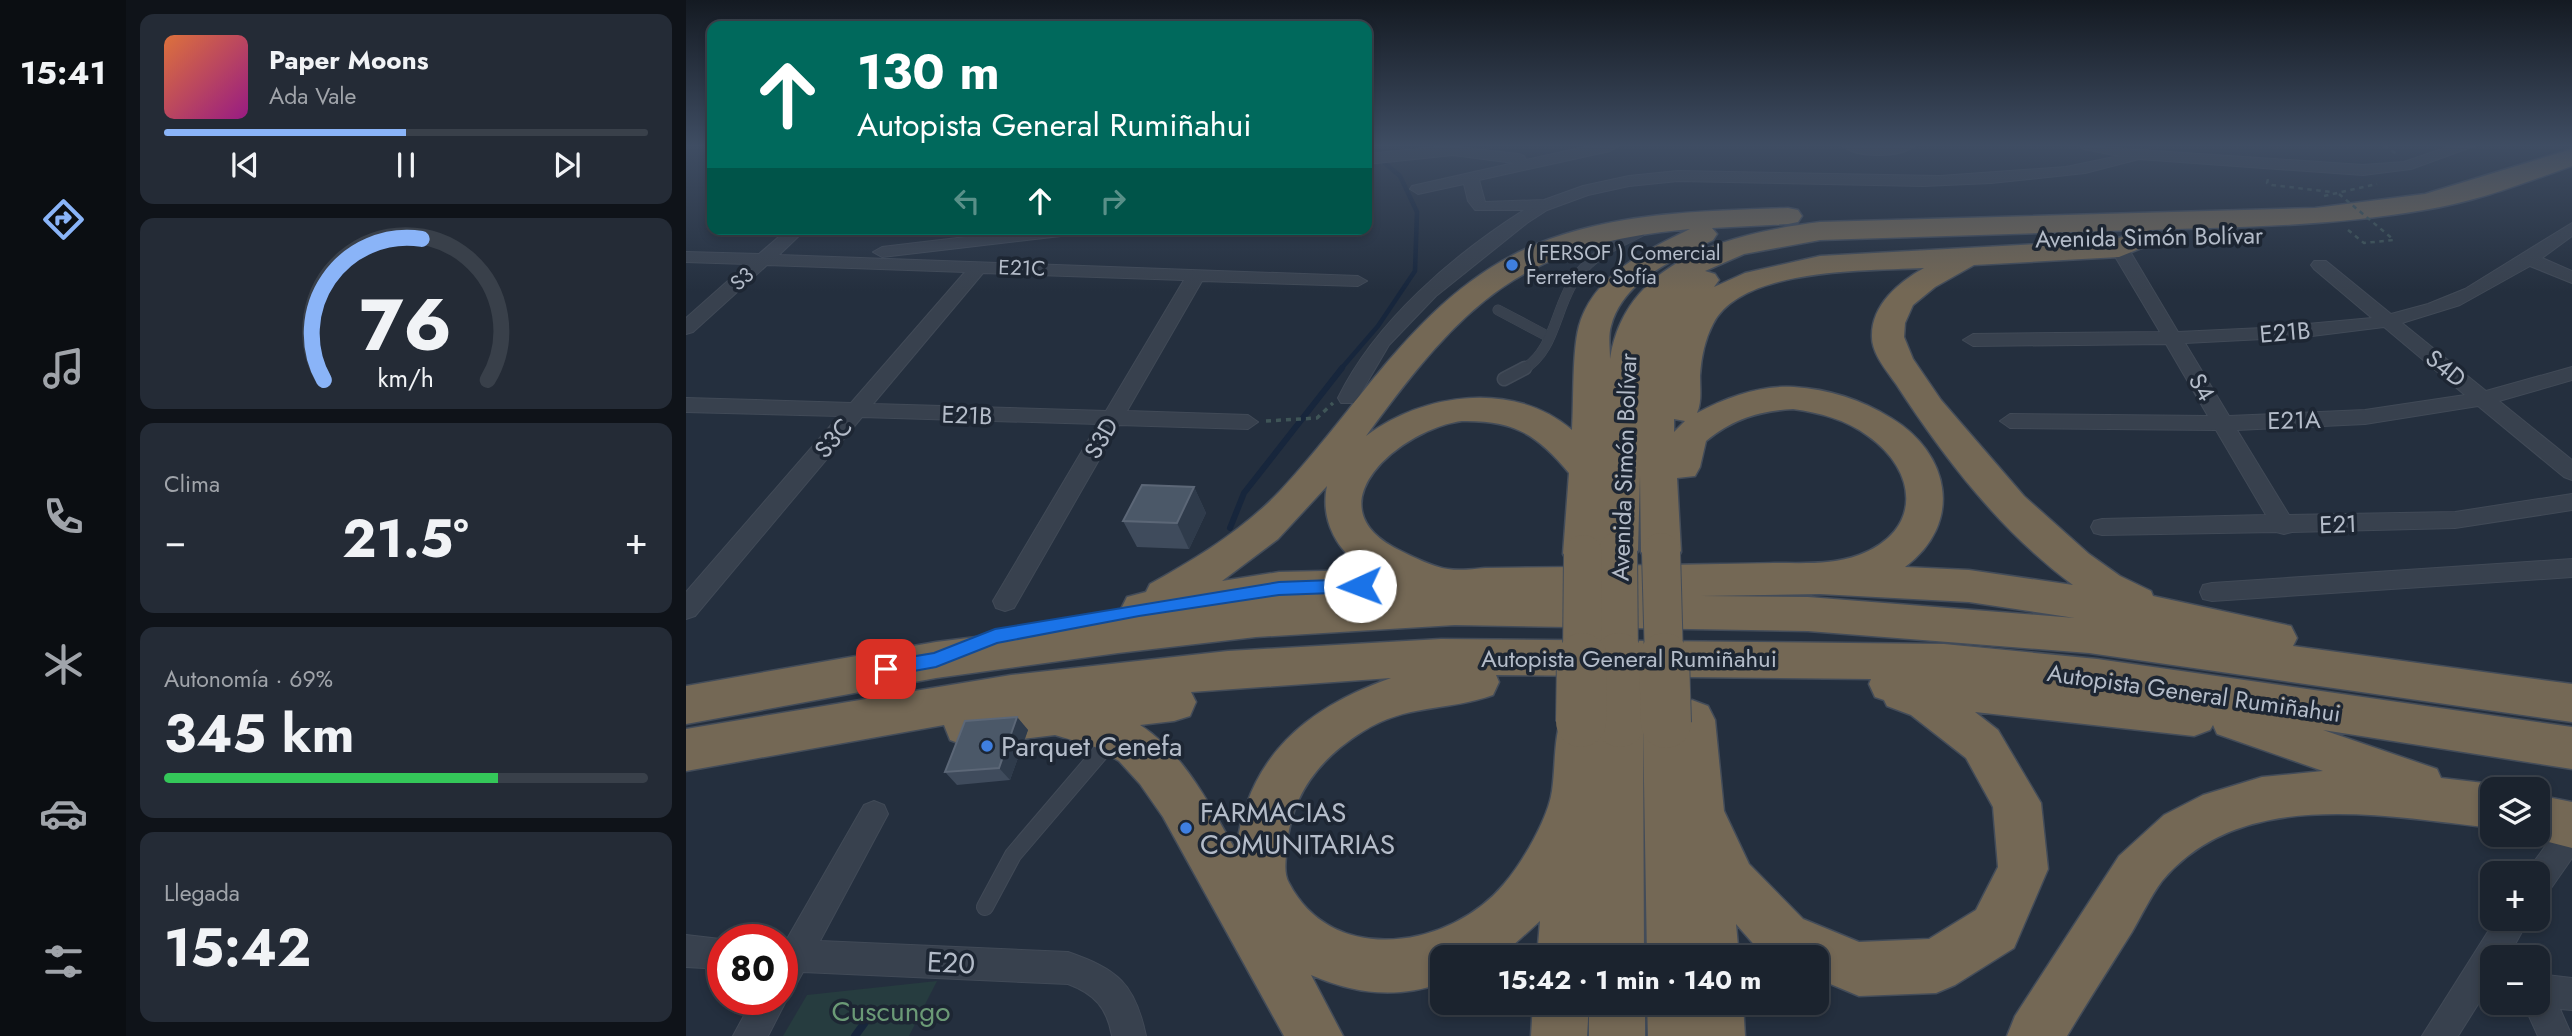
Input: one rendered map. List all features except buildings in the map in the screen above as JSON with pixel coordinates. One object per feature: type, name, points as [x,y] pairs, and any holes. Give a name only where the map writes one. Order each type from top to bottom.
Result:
[{"type":"highway","name":"Avenida Simón Bolívar","points":[[1600,552],[1629,341],[1645,306],[1674,277],[1703,258],[1780,235],[1862,228],[2123,235],[2426,202],[2455,194]]},
{"type":"highway","name":"Avenida Simón Bolívar","points":[[1618,945],[1640,722],[1671,552],[1654,384],[1659,343],[1675,307],[1706,279],[1752,260],[1842,245],[2348,230],[2448,217],[2520,194]]},
{"type":"highway","points":[[1139,610],[1213,568],[1292,502],[1443,317],[1489,281],[1547,250],[1608,233],[1660,224],[1835,214],[2123,235]]},
{"type":"highway","points":[[1762,217],[1680,244],[1648,261],[1613,292],[1595,326],[1587,470],[1600,552],[1640,722],[1701,815],[1731,882],[1784,938],[1859,969],[1936,966],[1995,929],[2023,869],[2017,803],[1982,744],[1927,701],[1864,681]]},
{"type":"highway","points":[[1682,467],[1682,373],[1686,349],[1699,315],[1714,297],[1734,287],[1774,274],[1820,265],[1974,256],[2123,235]]},
{"type":"highway","points":[[1974,256],[1919,283],[1901,299],[1891,317],[1888,338],[1895,356],[1924,402],[2013,508],[2080,570],[2124,598],[2168,615]]},
{"type":"highway","points":[[1671,552],[1682,467],[1690,435],[1719,414],[1756,401],[1799,399],[1842,407],[1881,426],[1910,452],[1926,485],[1924,518],[1904,548],[1868,570],[1820,578]]},
{"type":"highway","points":[[1442,583],[1380,558],[1364,547],[1349,523],[1345,512],[1345,488],[1349,476],[1376,444],[1402,428],[1434,415],[1476,410],[1494,411],[1549,430],[1587,470]]},
{"type":"highway","points":[[936,660],[995,636],[1279,588],[1820,578],[1969,586],[2168,615],[2376,660],[2425,682]]},
{"type":"highway","name":"Autopista General Rumiñahui","points":[[688,742],[936,660],[1256,620],[1455,609],[1821,615],[2089,636],[2572,703]]},
{"type":"highway","name":"Autopista General Rumiñahui","points":[[688,742],[764,737],[1011,694],[1228,669],[1441,657],[1944,662],[2097,677],[2572,748]]},
{"type":"highway","points":[[764,737],[779,743],[800,743],[1051,717],[1256,691],[1477,682],[1864,681],[2234,720],[2435,728]]},
{"type":"highway","points":[[1477,682],[1395,695],[1339,721],[1296,757],[1278,786],[1266,817],[1262,845],[1264,888],[1284,922],[1303,941],[1325,955],[1352,964],[1383,969],[1419,964],[1454,953],[1482,938],[1511,916],[1549,864],[1573,801],[1640,722]]},
{"type":"highway","points":[[1051,717],[1116,733],[1146,754],[1180,801],[1315,1036]]},
{"type":"highway","points":[[2234,720],[2480,803]]},
{"type":"highway","name":"Avenida Simón Bolívar","points":[[1640,722],[1672,945]]},
{"type":"highway","points":[[2035,1036],[2146,862],[2195,821],[2256,799],[2314,792],[2374,794],[2480,805]]},
{"type":"highway","points":[[1564,945],[1573,801]]},
{"type":"highway","points":[[1701,815],[1711,945]]},
{"type":"highway","points":[[1559,1036],[1560,1015]]},
{"type":"highway","points":[[1616,1036],[1617,1015]]},
{"type":"highway","points":[[1675,1015],[1676,1036]]},
{"type":"highway","points":[[1716,1015],[1717,1036]]},
{"type":"street","points":[[1474,194],[1481,207],[1553,202],[1583,194]]},
{"type":"street","points":[[1348,398],[1356,377],[1425,295],[1519,220],[1553,202]]},
{"type":"street","name":"E21B","points":[[1973,340],[2288,332],[2387,320],[2433,309],[2487,287],[2531,260],[2572,228]]},
{"type":"street","name":"S3","points":[[686,328],[791,235]]},
{"type":"street","points":[[817,262],[1031,235]]},
{"type":"street","name":"S4","points":[[2123,235],[2173,337],[2284,526]]},
{"type":"street","name":"E21C","points":[[686,257],[1358,281]]},
{"type":"street","points":[[2531,260],[2572,278]]},
{"type":"street","name":"S4D","points":[[2320,265],[2572,472]]},
{"type":"street","name":"S3C","points":[[686,609],[979,267]]},
{"type":"street","name":"S3D","points":[[1005,601],[1196,274]]},
{"type":"street","name":"E21A","points":[[2010,421],[2222,421],[2373,417],[2485,400],[2572,373]]},
{"type":"street","name":"E21B","points":[[686,405],[1111,420],[1248,422]]},
{"type":"street","name":"E21","points":[[2102,527],[2284,526],[2455,520],[2572,502]]},
{"type":"street","points":[[2212,592],[2572,568]]},
{"type":"street","points":[[798,944],[874,814]]},
{"type":"street","points":[[686,951],[707,952]]},
{"type":"street","name":"E20","points":[[798,963],[1068,968],[1095,977],[1115,990],[1129,1036]]},
{"type":"street","points":[[2440,1036],[2480,986]]},
{"type":"street","points":[[2550,991],[2572,994]]},
{"type":"street","points":[[750,1036],[762,1015]]},
{"type":"street","points":[[2545,1015],[2555,1036]]},
{"type":"lane","points":[[1504,379],[1534,363],[1542,355],[1567,288],[1592,258],[1629,236],[1660,224]]},
{"type":"lane","points":[[1498,310],[1549,337]]},
{"type":"lane","points":[[985,907],[1013,855],[1116,733]]},
{"type":"path","points":[[2314,197],[2335,194]]},
{"type":"path","points":[[2338,194],[2394,240],[2364,243],[2348,230]]},
{"type":"path","points":[[1283,420],[1317,418],[1339,397],[1348,398]]},
{"type":"green space","name":"Cuscungo","points":[[937,981],[909,1036],[783,1036],[795,1015],[798,1015],[807,995]]},
{"type":"waterway","points":[[1340,370],[1378,326],[1415,271],[1417,212],[1409,194]]},
{"type":"waterway","points":[[1230,528],[1244,493],[1342,368]]},
{"type":"waterway","points":[[855,1036],[866,1021]]},
{"type":"place","name":"( FERSOF ) Comercial Ferretero Sofía","points":[[1512,265]]},
{"type":"place","name":"Parquet Cenefa","points":[[987,746]]},
{"type":"place","name":"FARMACIAS COMUNITARIAS","points":[[1186,828]]},
{"type":"route","points":[[886,669],[936,660],[995,636],[1213,597],[1279,588],[1360,586]]}]
